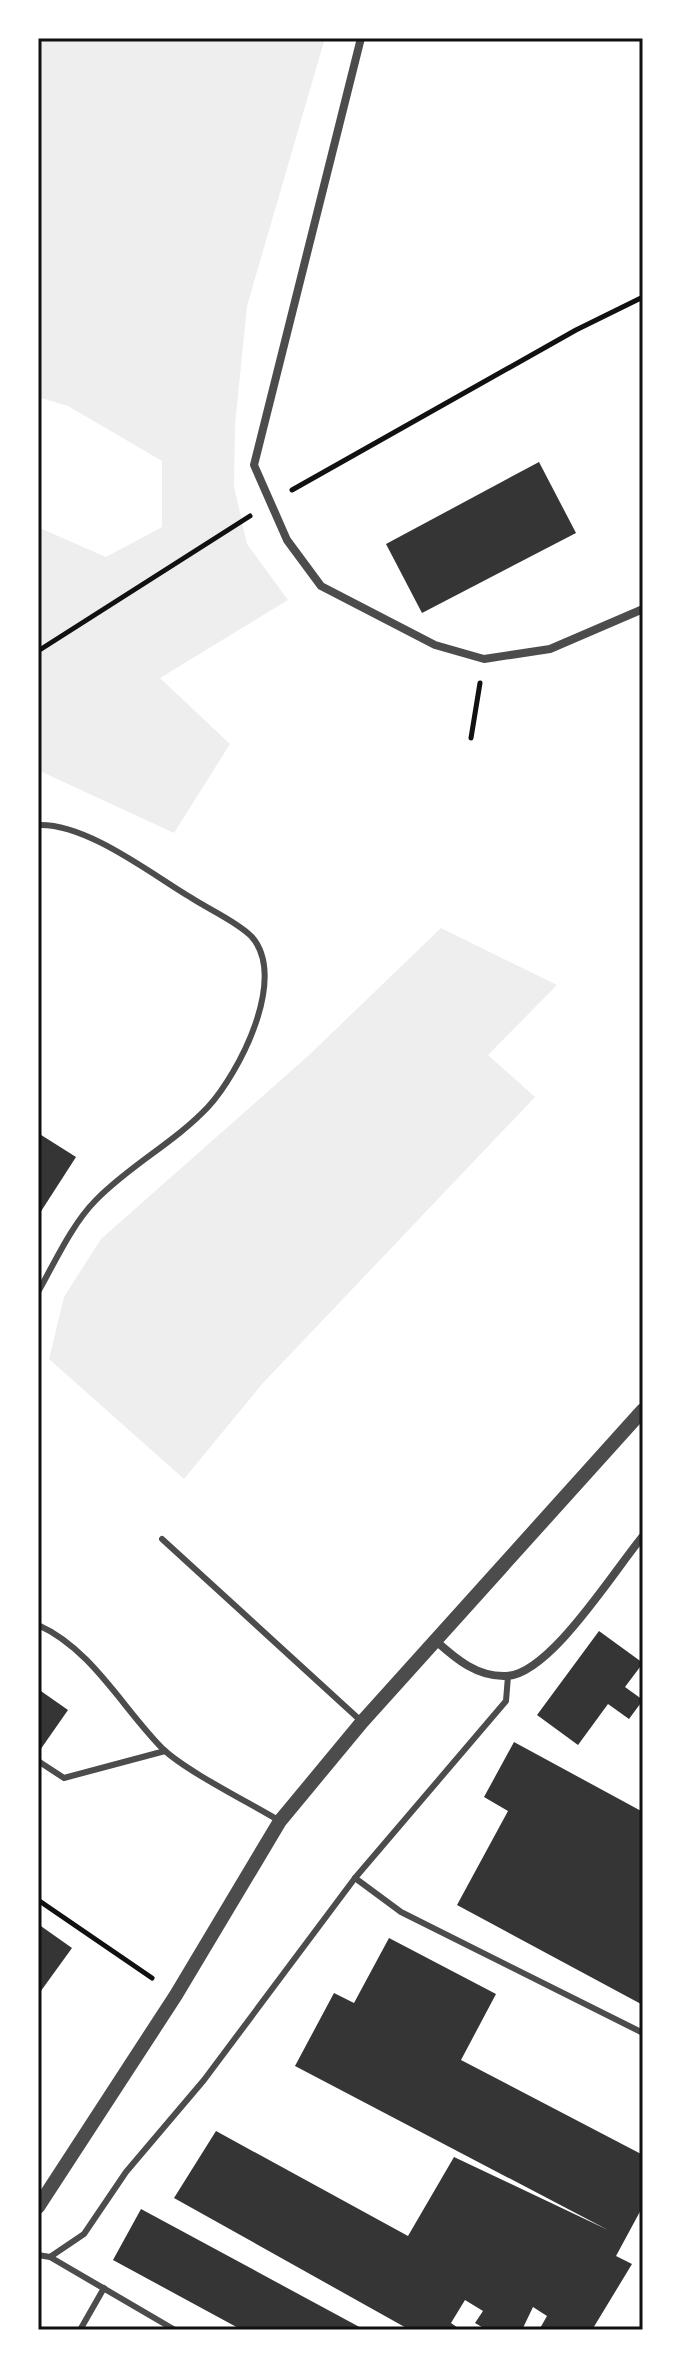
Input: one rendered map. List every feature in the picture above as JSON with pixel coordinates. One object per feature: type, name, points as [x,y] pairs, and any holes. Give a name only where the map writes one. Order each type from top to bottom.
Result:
[{"type":"street","points":[[361,38],[254,465],[287,540],[321,586],[435,645],[484,659],[550,649],[643,609]]},
{"type":"street","points":[[39,2203],[176,1995],[280,1821],[362,1722],[643,1410]]},
{"type":"street","points":[[436,1641],[459,1662],[484,1673],[508,1676],[528,1670],[552,1650],[643,1536]]},
{"type":"lane","points":[[38,825],[77,834],[112,849],[251,937],[265,964],[263,1005],[245,1046],[210,1105],[170,1143],[94,1201],[38,1292]]},
{"type":"lane","points":[[162,1539],[362,1722]]},
{"type":"lane","points":[[38,1625],[54,1633],[88,1663],[165,1751],[280,1821]]},
{"type":"lane","points":[[50,2257],[84,2234],[126,2172],[204,2080],[355,1878],[506,1701],[508,1676]]},
{"type":"lane","points":[[38,1761],[64,1778],[165,1751]]},
{"type":"lane","points":[[355,1878],[401,1912],[643,2033]]},
{"type":"lane","points":[[38,2255],[50,2257],[175,2330]]},
{"type":"lane","points":[[80,2330],[104,2288]]},
{"type":"path","points":[[286,493],[576,330],[643,297]]},
{"type":"path","points":[[38,651],[260,510]]},
{"type":"path","points":[[471,738],[484,659]]},
{"type":"path","points":[[38,1900],[176,1995]]},
{"type":"shaded area","points":[[38,38],[325,38],[247,306],[235,425],[234,486],[247,544],[288,600],[160,678],[230,744],[174,833],[42,772],[38,773],[38,535],[42,529],[106,557],[162,527],[162,461],[68,406],[38,397]]},
{"type":"shaded area","points":[[441,928],[557,985],[488,1055],[535,1097],[263,1383],[184,1479],[49,1359],[64,1297],[101,1239],[308,1056]]},
{"type":"building","points":[[539,462],[576,533],[422,613],[386,544]]},
{"type":"building","points":[[38,1133],[76,1157],[38,1216]]},
{"type":"building","points":[[599,1631],[643,1663],[625,1687],[643,1700],[629,1719],[608,1704],[578,1745],[537,1715]]},
{"type":"building","points":[[38,1689],[68,1710],[38,1753]]},
{"type":"building","points":[[514,1742],[643,1812],[641,2004],[457,1905],[508,1811],[484,1797]]},
{"type":"building","points":[[38,1924],[72,1948],[38,1995]]},
{"type":"building","points":[[389,1938],[496,1994],[461,2060],[643,2155],[643,2206],[616,2256],[632,2264],[592,2330],[539,2330],[547,2316],[533,2307],[522,2330],[487,2330],[475,2323],[483,2311],[465,2300],[451,2323],[461,2330],[410,2330],[174,2198],[216,2131],[408,2236],[454,2157],[608,2230],[295,2066],[334,1993],[354,2003]]},
{"type":"building","points":[[141,2209],[365,2330],[242,2330],[113,2260]]}]
